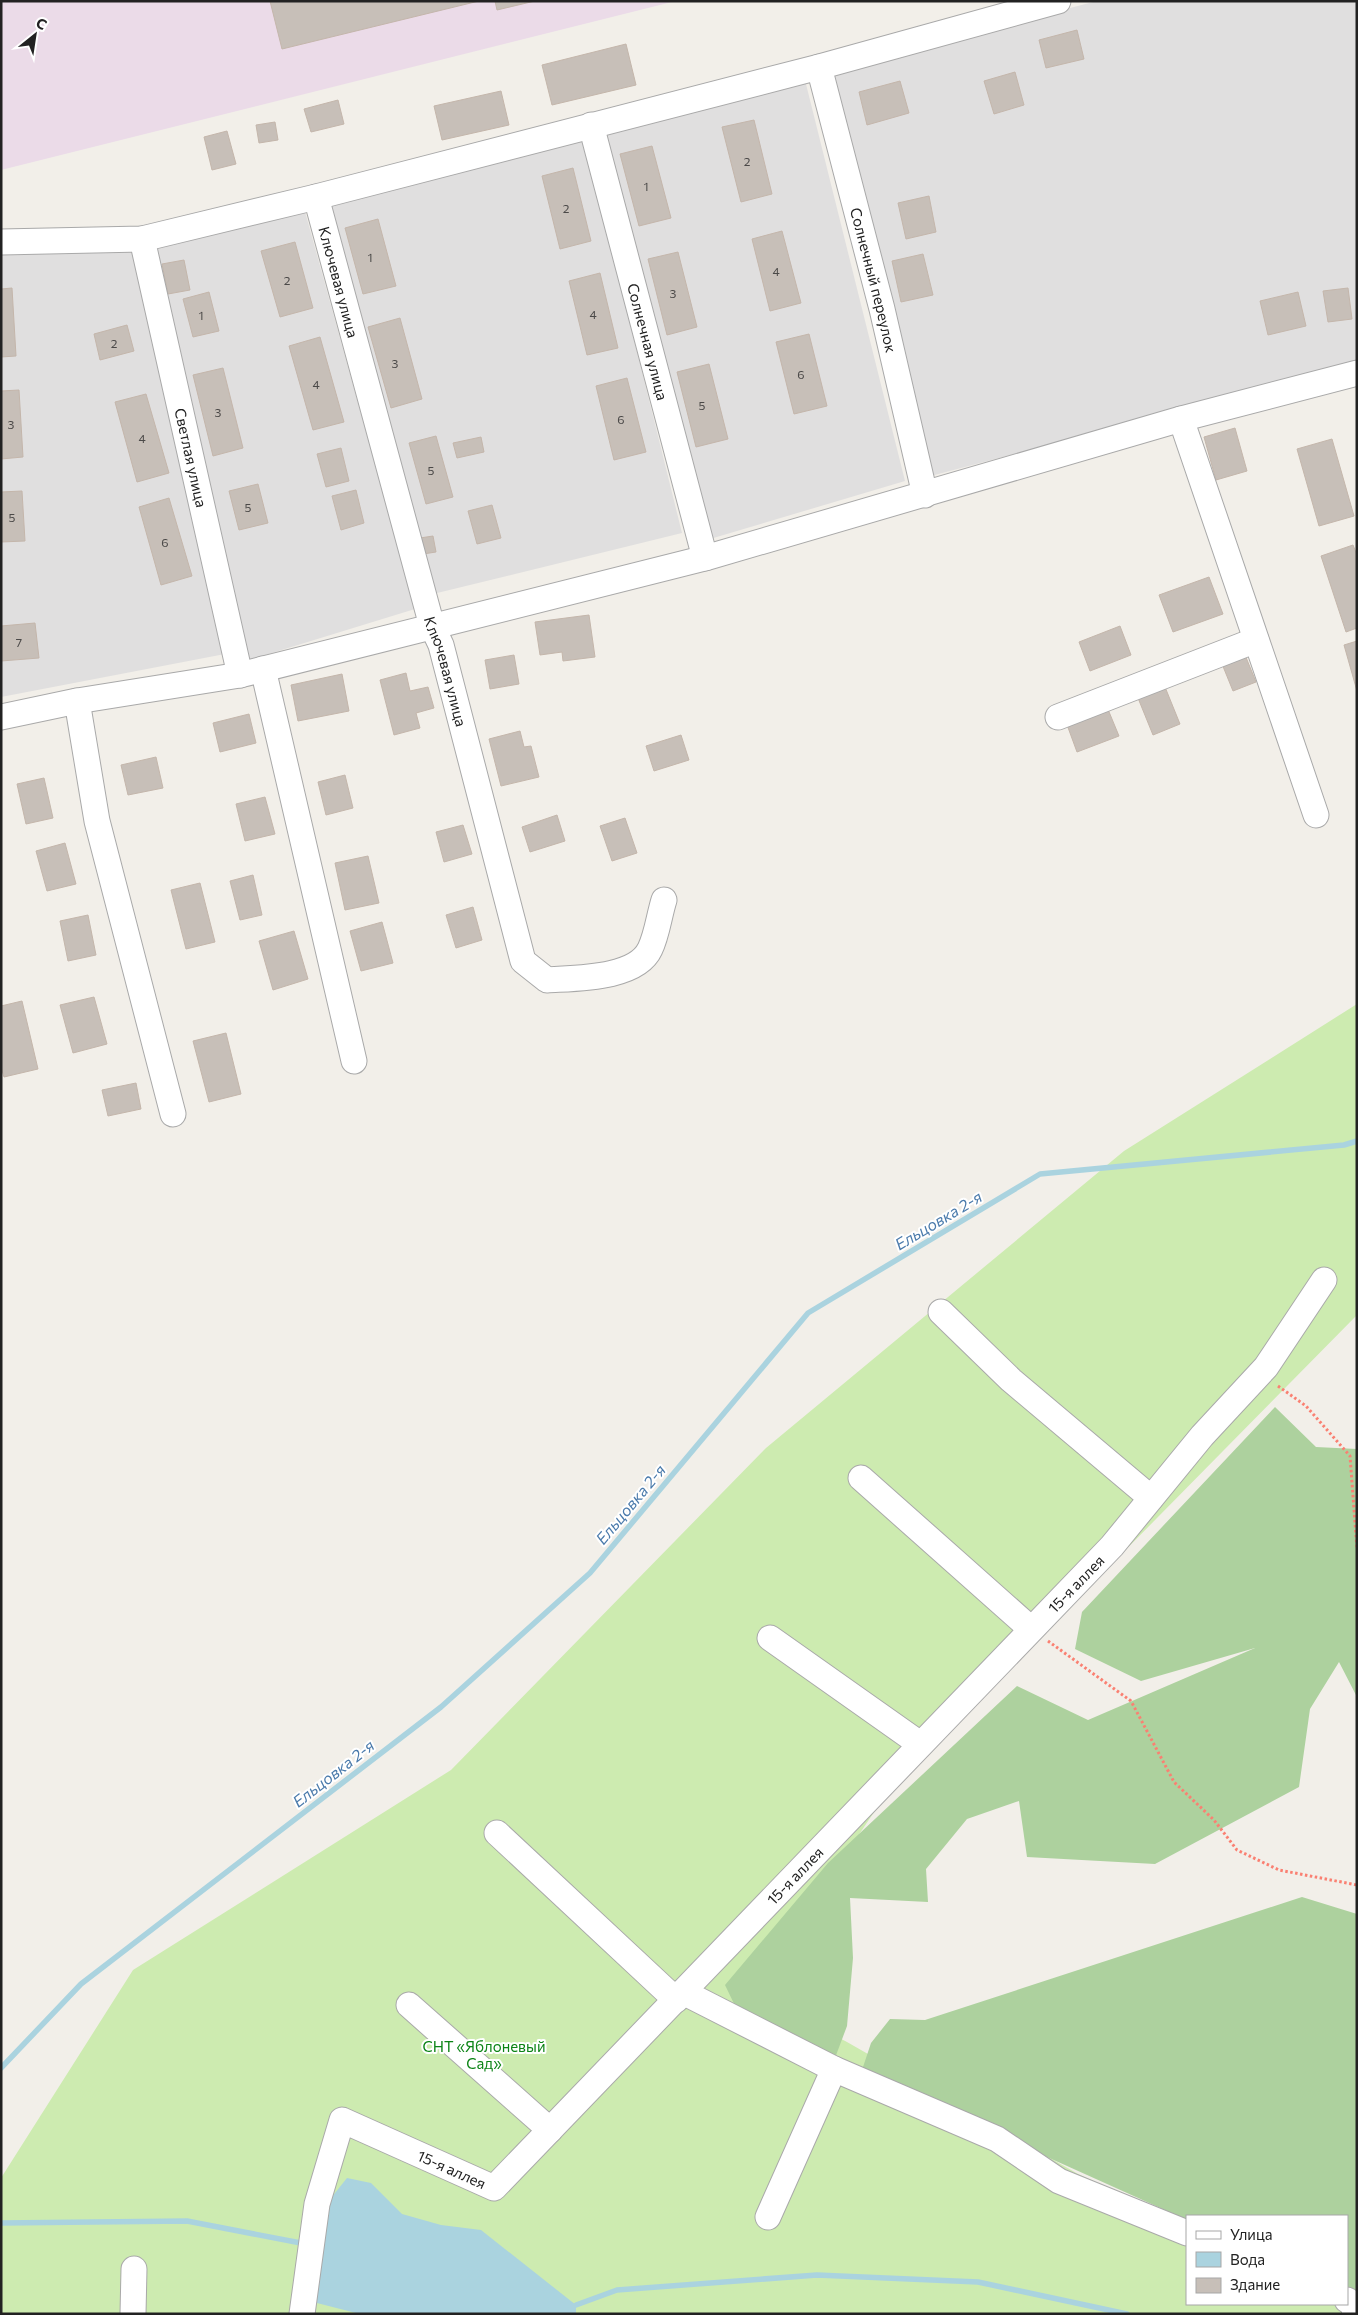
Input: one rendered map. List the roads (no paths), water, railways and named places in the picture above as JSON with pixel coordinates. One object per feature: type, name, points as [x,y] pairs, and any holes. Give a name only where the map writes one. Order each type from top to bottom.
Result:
[{"type":"street","points":[[1,242],[142,239],[316,197],[819,67],[1058,1]]},
{"type":"street","name":"Солнечный переулок","points":[[819,67],[882,309],[925,495]]},
{"type":"street","name":"Солнечная улица","points":[[591,125],[705,558]]},
{"type":"street","name":"Ключевая улица","points":[[316,197],[432,626],[441,645],[523,961],[547,980],[604,976],[641,962],[650,949],[664,900]]},
{"type":"street","name":"Светлая улица","points":[[142,239],[240,675]]},
{"type":"street","points":[[1,717],[77,701],[240,675],[705,558],[1181,419],[1357,373]]},
{"type":"street","points":[[1181,419],[1316,815]]},
{"type":"street","points":[[1058,717],[1256,640]]},
{"type":"street","points":[[263,669],[354,1061]]},
{"type":"street","points":[[77,701],[97,821],[173,1114]]},
{"type":"street","name":"15-я аллея","points":[[302,2314],[317,2204],[342,2120],[494,2188],[1112,1546],[1202,1436],[1260,1374],[1324,1280]]},
{"type":"street","points":[[941,1312],[1011,1380],[1151,1498]]},
{"type":"street","points":[[861,1478],[1031,1629]]},
{"type":"street","points":[[770,1638],[920,1744]]},
{"type":"street","points":[[497,1833],[680,1996],[834,2069],[997,2139],[1059,2181],[1186,2233]]},
{"type":"street","points":[[409,2005],[550,2130]]},
{"type":"street","points":[[768,2217],[834,2069]]},
{"type":"street","points":[[133,2314],[134,2269]]},
{"type":"street","points":[[1348,2301],[1353,2304],[1355,2314]]},
{"type":"water","points":[[347,2178],[371,2183],[402,2214],[441,2225],[481,2230],[576,2305],[576,2314],[360,2314],[313,2302],[331,2198]]},
{"type":"waterway","name":"Ельцовка 2-я","points":[[1,2068],[81,1984],[441,1707],[590,1573],[808,1313],[1040,1174],[1344,1145],[1357,1141]]},
{"type":"waterway","points":[[1,2223],[187,2221],[306,2244]]},
{"type":"waterway","points":[[576,2305],[617,2290],[817,2275],[978,2282],[1127,2314]]},
{"type":"park label","name":"СНТ «Яблоневый Сад»","points":[[484,2054]]}]
